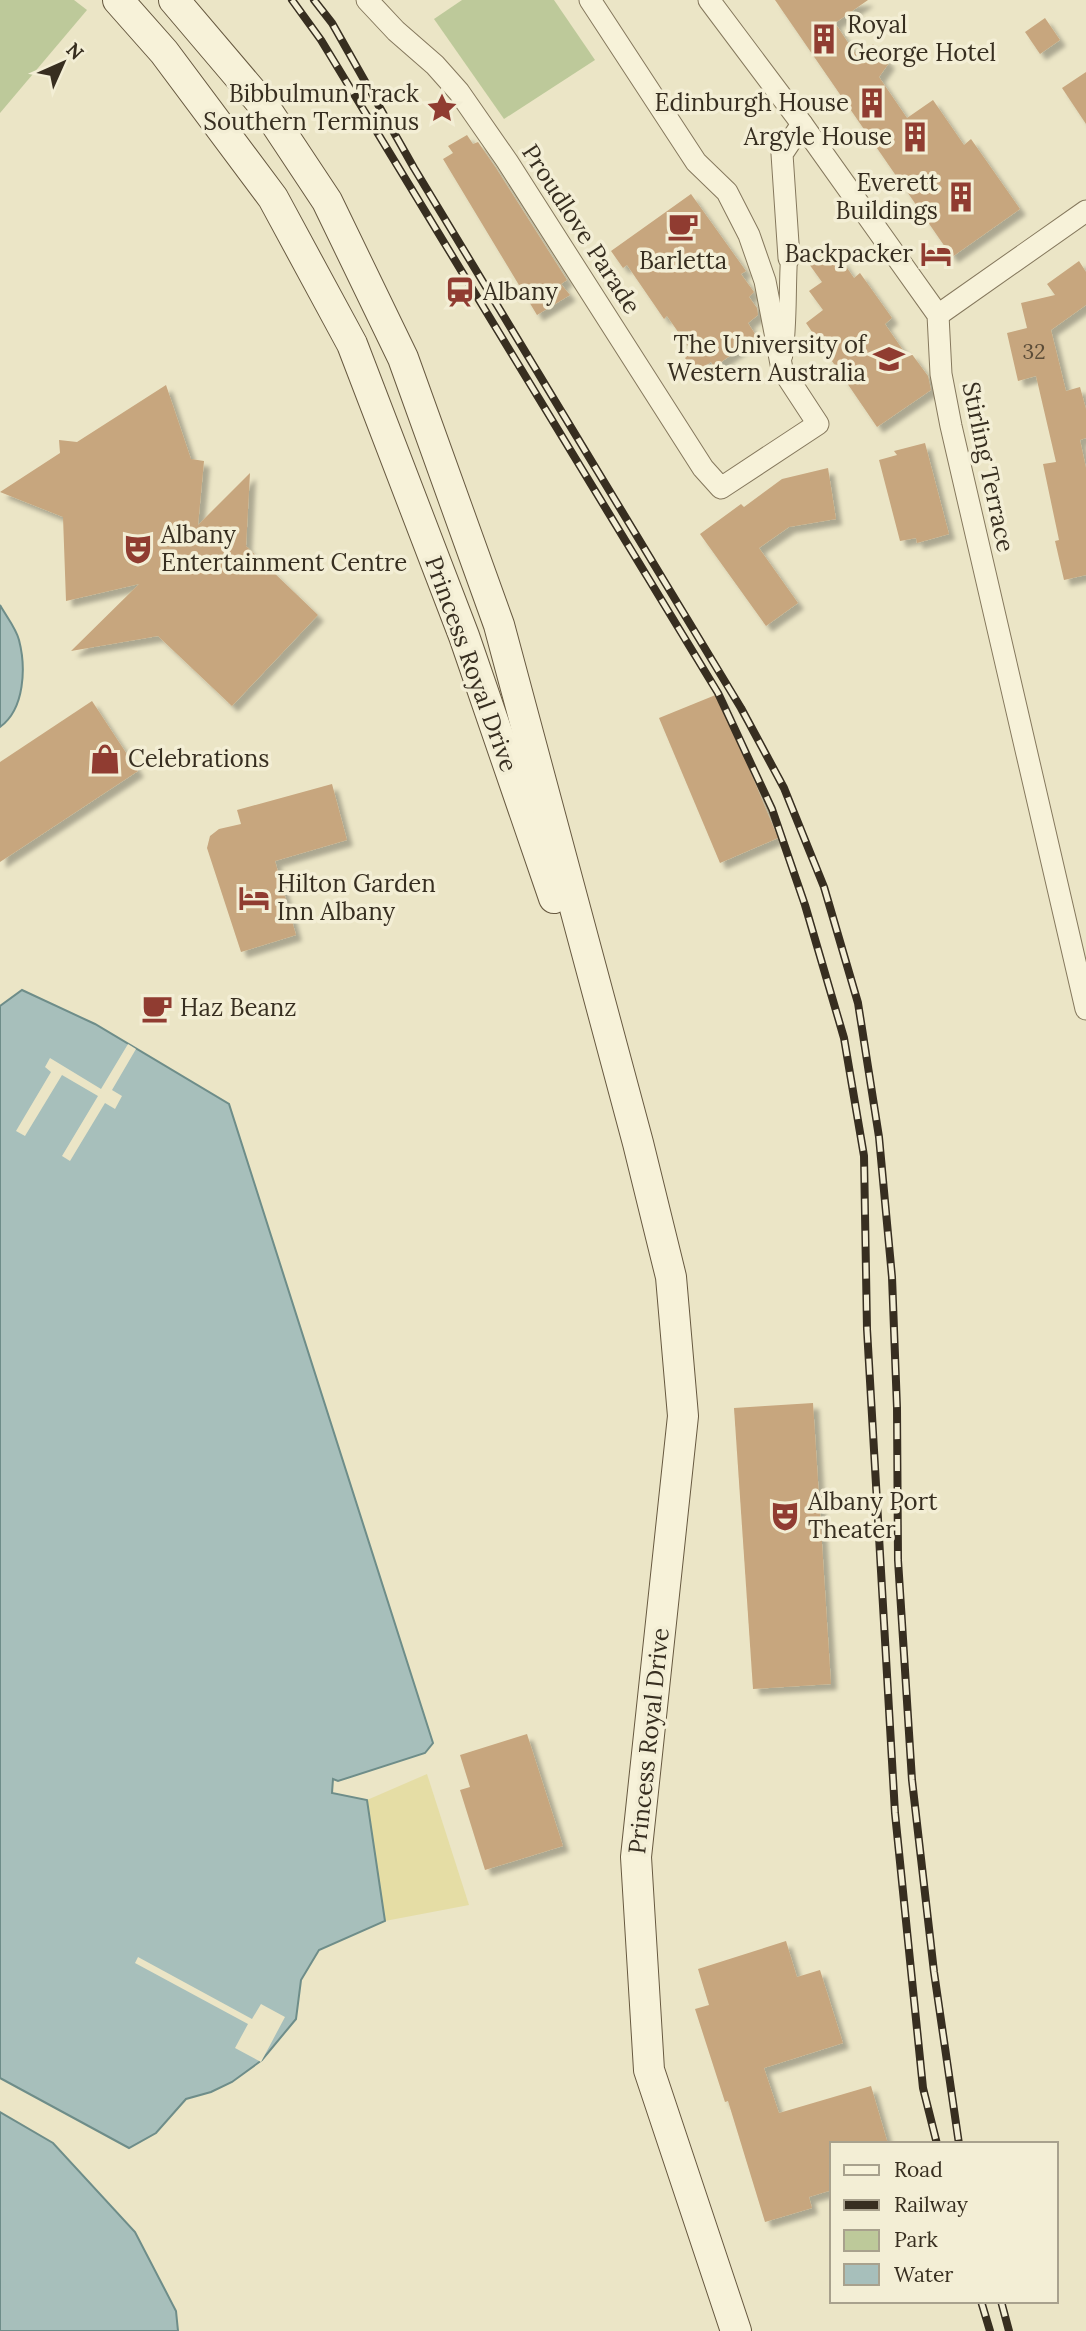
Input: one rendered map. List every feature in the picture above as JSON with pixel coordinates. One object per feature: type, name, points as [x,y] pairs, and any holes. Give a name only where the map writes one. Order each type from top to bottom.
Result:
[{"type":"main road","name":"Princess Royal Drive","points":[[118,0],[164,52],[273,198],[352,344],[464,636],[638,1143]]},
{"type":"main road","name":"Princess Royal Drive","points":[[174,0],[264,106],[327,201],[403,358],[499,625],[638,1143],[671,1277],[683,1416],[636,1857],[649,2070],[736,2331]]},
{"type":"main road","points":[[464,636],[499,625]]},
{"type":"street","name":"Proudlove Parade","points":[[367,0],[396,31],[435,65],[459,92],[513,171],[703,468],[721,488],[818,424],[782,369],[765,281],[749,235],[727,192],[696,162],[590,0]]},
{"type":"street","points":[[709,0],[802,124],[938,315],[1086,211]]},
{"type":"street","points":[[782,369],[788,331],[789,258],[782,154],[802,124]]},
{"type":"street","name":"Stirling Terrace","points":[[938,315],[941,374],[951,426],[1086,1009]]},
{"type":"green space","points":[[0,0],[74,0],[87,10],[0,113]]},
{"type":"green space","points":[[462,0],[554,0],[595,60],[504,119],[434,19]]},
{"type":"sand","points":[[427,1774],[469,1905],[385,1921],[367,1800]]},
{"type":"water","points":[[0,605],[18,636],[23,675],[15,710],[0,727]]},
{"type":"water","points":[[22,990],[95,1024],[229,1104],[433,1743],[425,1753],[338,1781],[333,1779],[332,1793],[367,1800],[385,1921],[319,1950],[301,1980],[296,2019],[262,2060],[232,2082],[211,2092],[186,2099],[156,2133],[129,2148],[0,2078],[0,1006]]},
{"type":"water","points":[[0,2112],[53,2143],[135,2232],[176,2311],[178,2331],[0,2331]]},
{"type":"pier","points":[[128,1044],[136,1049],[112,1090],[122,1096],[115,1109],[105,1103],[70,1161],[62,1156],[98,1096],[62,1075],[25,1136],[16,1131],[51,1072],[45,1067],[50,1058],[101,1089]]},
{"type":"pier","points":[[138,1957],[252,2019],[261,2004],[285,2017],[261,2062],[235,2048],[248,2024],[135,1963]]},
{"type":"building","points":[[775,0],[868,0],[835,23],[857,56],[873,44],[889,63],[879,77],[907,118],[933,100],[964,145],[971,139],[1020,209],[952,257]]},
{"type":"building","points":[[1045,18],[1060,40],[1040,54],[1025,32]]},
{"type":"building","points":[[1086,72],[1086,124],[1062,88]]},
{"type":"building","name":"Albany","points":[[467,135],[473,144],[478,142],[496,168],[567,280],[561,284],[570,295],[537,315],[443,159],[453,153],[448,146]]},
{"type":"building","points":[[691,194],[746,271],[741,274],[754,292],[749,297],[757,308],[758,315],[748,323],[757,337],[714,367],[711,362],[696,373],[685,358],[692,352],[667,316],[664,319],[627,265],[623,268],[611,251]]},
{"type":"building","points":[[825,253],[833,264],[841,259],[854,278],[860,273],[892,318],[885,324],[907,356],[911,353],[928,376],[931,390],[877,427],[806,323],[823,310],[809,291],[822,282],[809,264]]},
{"type":"building","points":[[1079,261],[1086,272],[1086,305],[1051,330],[1066,391],[1080,387],[1086,409],[1086,438],[1080,440],[1086,468],[1086,575],[1064,580],[1055,541],[1059,540],[1043,464],[1056,462],[1036,376],[1018,381],[1007,333],[1027,328],[1021,303],[1055,295],[1047,284]]},
{"type":"building","name":"Albany Entertainment Centre","points":[[166,385],[191,459],[204,461],[198,525],[250,473],[246,546],[318,615],[232,706],[158,636],[71,651],[139,584],[66,601],[63,517],[0,492],[60,453],[59,440],[77,442]]},
{"type":"building","points":[[925,443],[949,534],[917,543],[916,538],[900,541],[879,460],[897,455],[894,451]]},
{"type":"building","points":[[828,468],[836,519],[789,527],[759,548],[798,603],[766,626],[700,534],[782,479]]},
{"type":"building","points":[[718,694],[778,838],[720,863],[659,718]]},
{"type":"building","points":[[92,701],[138,771],[0,862],[0,762]]},
{"type":"building","name":"Hilton Garden Inn Albany","points":[[332,784],[347,840],[275,861],[296,935],[241,952],[207,848],[210,836],[219,829],[241,824],[237,810]]},
{"type":"building","points":[[813,1403],[831,1684],[753,1689],[734,1408]]},
{"type":"building","points":[[527,1734],[563,1846],[485,1870],[460,1790],[470,1787],[460,1755]]},
{"type":"building","points":[[786,1941],[797,1977],[820,1970],[843,2043],[764,2068],[779,2113],[871,2086],[887,2142],[830,2142],[830,2191],[809,2197],[812,2208],[765,2222],[728,2101],[725,2102],[695,2009],[709,2005],[698,1969]]},
{"type":"railway","points":[[292,0],[321,40],[718,693],[772,809],[805,905],[844,1038],[864,1156],[867,1329],[895,1813],[923,2088],[936,2142]]},
{"type":"railway","points":[[314,0],[332,23],[414,168],[741,708],[784,788],[824,887],[858,1003],[879,1137],[892,1277],[897,1408],[898,1560],[912,1780],[934,1972],[959,2142]]},
{"type":"railway","points":[[982,2303],[990,2331]]},
{"type":"railway","points":[[1002,2303],[1009,2331]]},
{"type":"place","name":"Royal George Hotel","points":[[824,39]]},
{"type":"place","name":"Edinburgh House","points":[[872,103]]},
{"type":"place","name":"Bibbulmun Track Southern Terminus","points":[[442,108]]},
{"type":"place","name":"Argyle House","points":[[915,137]]},
{"type":"place","name":"Everett Buildings","points":[[961,197]]},
{"type":"place","name":"Barletta","points":[[683,226]]},
{"type":"place","name":"Backpacker","points":[[936,254]]},
{"type":"place","name":"Albany","points":[[460,292]]},
{"type":"place","name":"The University of Western Australia","points":[[889,359]]},
{"type":"place","name":"Albany Entertainment Centre","points":[[138,549]]},
{"type":"place","name":"Celebrations","points":[[105,759]]},
{"type":"place","name":"Hilton Garden Inn Albany","points":[[254,898]]},
{"type":"place","name":"Haz Beanz","points":[[157,1008]]},
{"type":"place","name":"Albany Port Theater","points":[[785,1516]]}]
